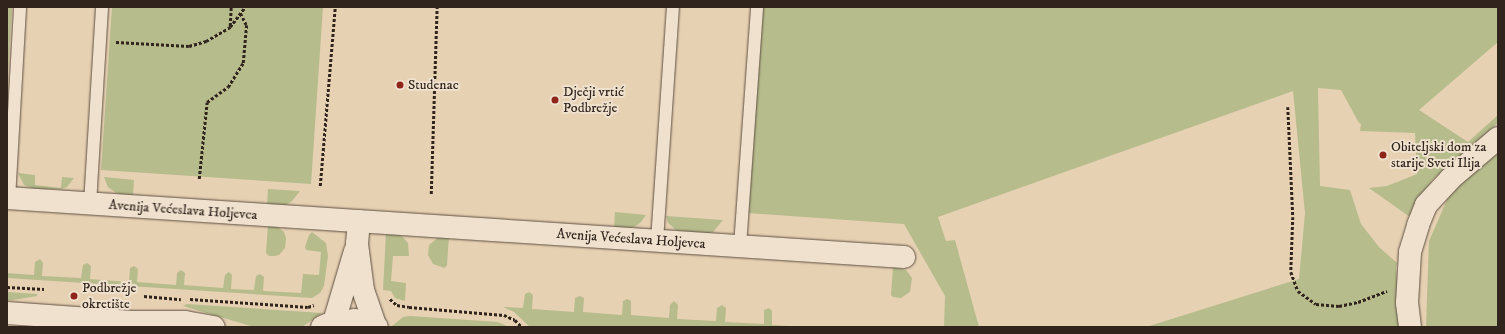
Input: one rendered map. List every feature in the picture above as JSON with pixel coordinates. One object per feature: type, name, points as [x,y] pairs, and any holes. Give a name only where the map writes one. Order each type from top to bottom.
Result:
[{"type":"street","points":[[1410,327],[1407,303],[1410,252],[1426,205],[1450,179],[1498,138]]},
{"type":"street","name":"Avenija Većeslava Holjevca","points":[[8,199],[904,257]]},
{"type":"street","points":[[358,221],[357,244],[363,290],[376,326]]},
{"type":"street","points":[[357,244],[328,324],[355,320],[376,326]]},
{"type":"street","points":[[7,312],[142,325],[185,322],[214,327]]},
{"type":"lane","points":[[8,199],[20,7]]},
{"type":"lane","points":[[90,204],[102,7]]},
{"type":"lane","points":[[656,241],[673,7]]},
{"type":"lane","points":[[740,246],[756,7]]},
{"type":"path","points":[[230,27],[231,7]]},
{"type":"path","points":[[100,42],[189,46],[206,41],[230,27],[245,7]]},
{"type":"path","points":[[320,186],[335,7]]},
{"type":"path","points":[[431,194],[437,7]]},
{"type":"path","points":[[199,179],[207,102],[228,86],[243,63],[246,25],[240,14]]},
{"type":"path","points":[[1288,107],[1293,217],[1291,272],[1298,291],[1316,304],[1339,306],[1358,302],[1408,282]]},
{"type":"path","points":[[7,287],[44,289]]},
{"type":"path","points":[[144,296],[308,307],[319,303]]},
{"type":"path","points":[[389,297],[397,305],[409,307],[504,315],[516,320],[522,327]]},
{"type":"green space","points":[[7,7],[12,7],[7,88]]},
{"type":"green space","points":[[112,7],[323,7],[311,184],[101,170]]},
{"type":"green space","points":[[762,7],[1498,7],[1498,42],[1419,110],[1468,142],[1498,115],[1498,123],[1433,179],[1413,208],[1410,217],[1369,188],[1387,186],[1417,174],[1415,133],[1360,131],[1361,124],[1359,123],[1341,90],[1318,88],[1320,186],[1350,190],[1361,224],[1379,247],[1397,263],[1396,268],[1401,327],[1146,327],[1299,279],[1305,213],[1293,91],[938,217],[946,241],[955,240],[979,327],[944,327],[945,296],[904,224],[748,213]]},
{"type":"green space","points":[[1498,153],[1498,327],[1426,327],[1429,241],[1450,193]]},
{"type":"green space","points":[[18,173],[35,175],[35,185],[61,188],[62,177],[74,178],[67,187],[61,189],[35,189],[24,185]]},
{"type":"green space","points":[[104,177],[134,180],[133,196],[116,193],[108,187]]},
{"type":"green space","points":[[268,189],[300,191],[292,201],[280,207],[267,206]]},
{"type":"green space","points":[[615,212],[646,215],[636,226],[631,228],[614,229]]},
{"type":"green space","points":[[666,216],[723,220],[713,232],[705,234],[677,231],[668,223]]},
{"type":"green space","points":[[268,225],[275,225],[284,232],[286,238],[285,248],[279,255],[269,256],[266,253]]},
{"type":"green space","points":[[312,232],[326,243],[328,256],[324,286],[320,293],[312,298],[7,278],[7,273],[34,275],[35,262],[40,259],[43,263],[42,276],[81,278],[83,265],[87,263],[91,266],[90,279],[129,282],[130,268],[134,266],[138,269],[137,282],[176,285],[177,273],[181,270],[185,273],[184,285],[223,288],[225,275],[229,272],[232,275],[231,289],[254,290],[256,276],[260,274],[264,277],[263,291],[301,293],[303,274],[319,275],[321,252],[306,250],[305,247],[309,235]]},
{"type":"green space","points":[[386,233],[400,234],[408,243],[409,256],[393,256],[391,281],[406,283],[405,301],[395,298],[391,291],[383,290]]},
{"type":"green space","points":[[440,236],[449,236],[447,265],[445,268],[433,264],[428,255],[429,245]]},
{"type":"green space","points":[[893,267],[906,270],[912,278],[910,292],[901,298],[893,297],[891,295]]},
{"type":"green space","points":[[7,292],[37,294],[37,296],[7,301]]},
{"type":"green space","points":[[529,292],[533,295],[532,309],[574,312],[575,298],[580,296],[584,298],[583,312],[622,315],[623,301],[627,299],[631,301],[631,315],[669,318],[670,305],[674,301],[678,305],[677,319],[716,321],[717,308],[722,305],[726,308],[725,322],[764,324],[764,310],[769,308],[772,311],[772,325],[805,327],[530,327],[514,312],[503,307],[523,308],[525,294]]},
{"type":"green space","points":[[187,304],[322,313],[302,327],[254,327],[183,306]]},
{"type":"green space","points":[[410,316],[498,322],[509,327],[392,326],[403,317]]},
{"type":"place","name":"Studenac","points":[[400,85]]},
{"type":"place","name":"Dječji vrtić Podbrežje","points":[[555,100]]},
{"type":"place","name":"Obiteljski dom za starije Sveti Ilija","points":[[1383,155]]},
{"type":"place","name":"Podbrežje okretište","points":[[74,296]]}]
